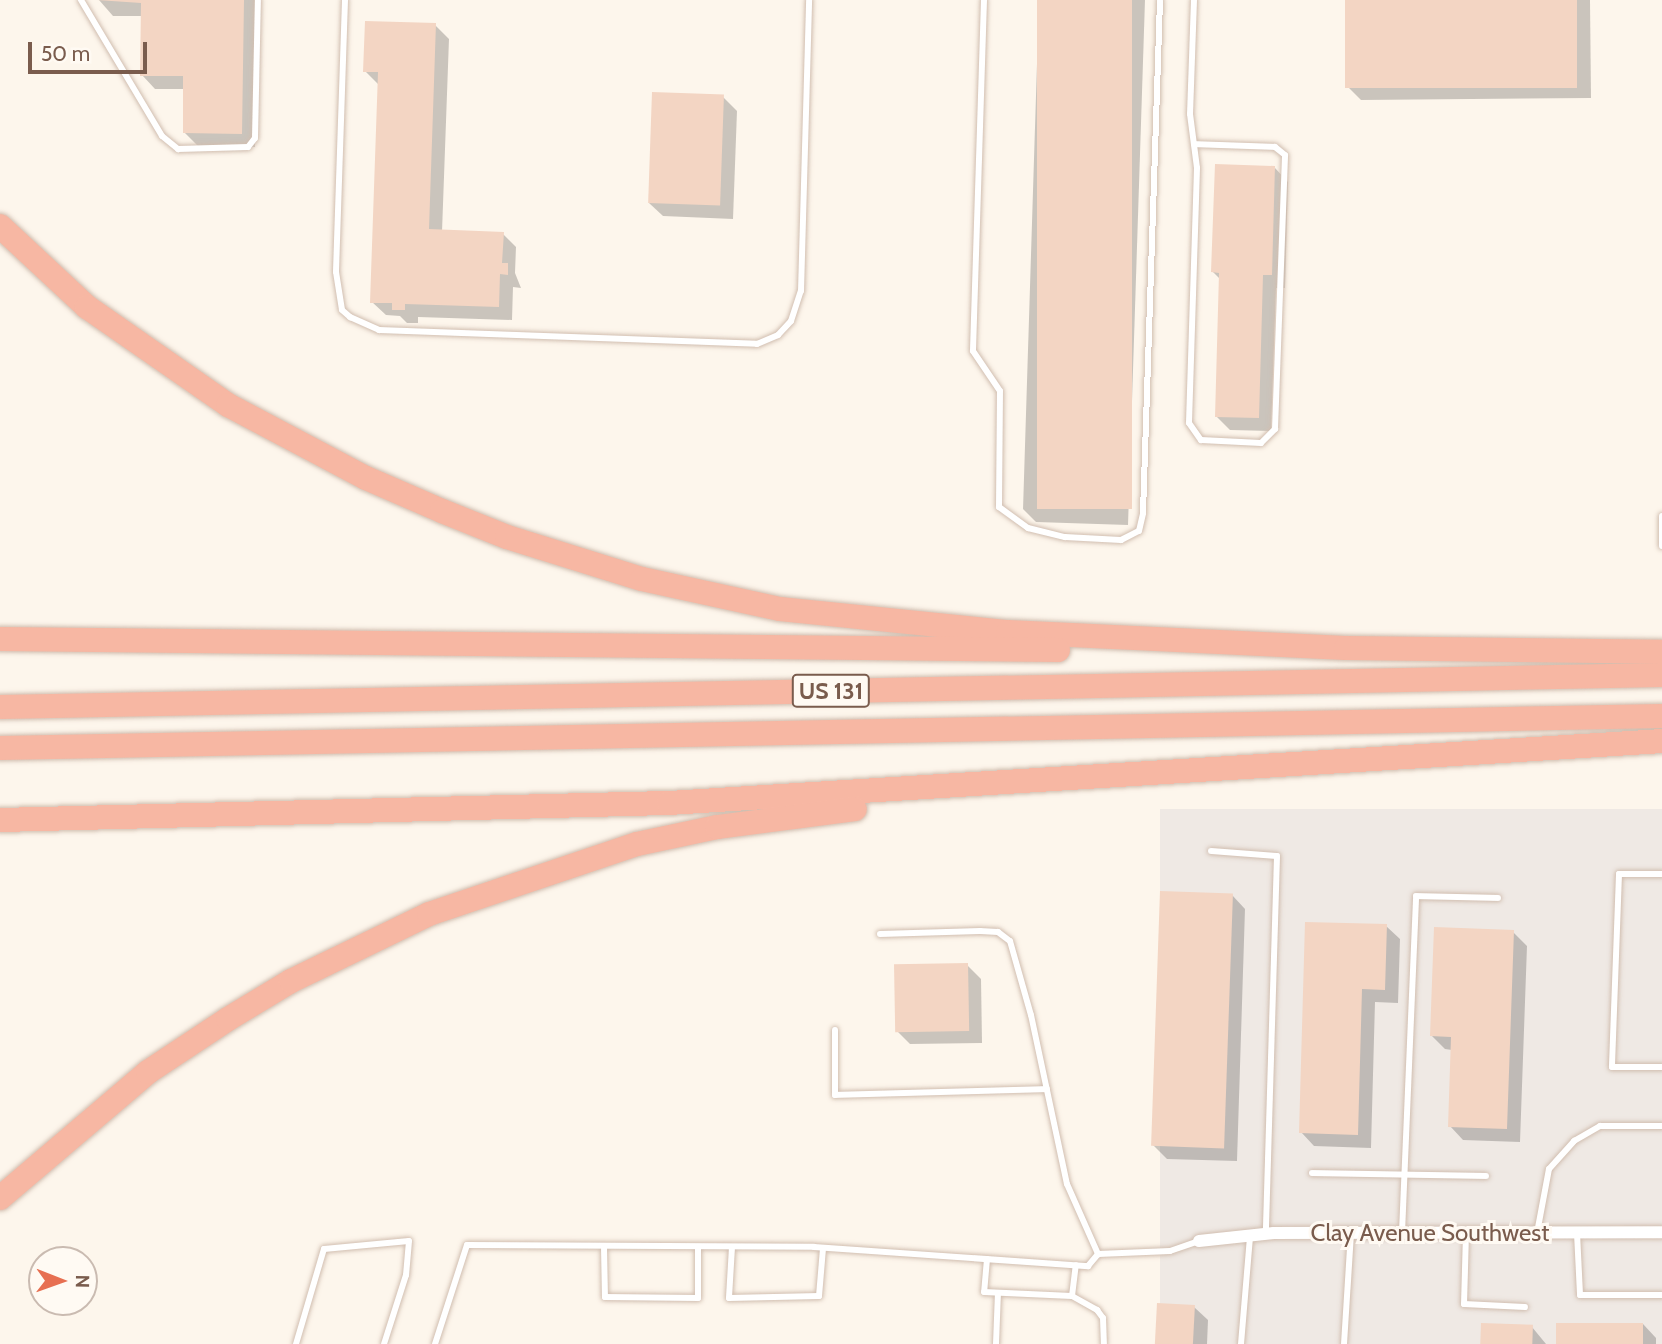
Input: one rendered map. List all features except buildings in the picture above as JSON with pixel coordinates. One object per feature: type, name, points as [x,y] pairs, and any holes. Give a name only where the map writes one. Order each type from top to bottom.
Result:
[{"type":"highway","points":[[0,226],[87,307],[228,405],[366,478],[494,532],[567,557],[704,593],[872,621],[1007,632],[1346,648]]},
{"type":"highway","points":[[0,639],[974,650],[1346,648],[1662,652]]},
{"type":"highway","name":"US 131","points":[[0,707],[1662,675]]},
{"type":"highway","name":"US 131","points":[[0,748],[1662,716]]},
{"type":"highway","points":[[0,820],[668,803],[1094,779],[1662,741]]},
{"type":"highway","points":[[0,1198],[148,1072],[228,1019],[345,952],[441,909],[564,865],[718,827],[1094,779]]},
{"type":"street","name":"Clay Avenue Southwest","points":[[1199,1241],[1266,1233],[1662,1232]]},
{"type":"lane","points":[[81,0],[162,136],[178,149],[248,147],[255,138],[258,0]]},
{"type":"lane","points":[[345,0],[336,272],[342,310],[350,317],[379,330],[757,344],[778,335],[791,321],[801,291],[809,0]]},
{"type":"lane","points":[[984,0],[973,351],[1000,391],[999,507],[1028,528],[1065,537],[1121,540],[1139,531],[1143,513],[1160,0]]},
{"type":"lane","points":[[1194,0],[1190,114],[1194,144],[1189,423],[1201,440],[1261,443],[1275,429],[1285,155],[1275,147],[1194,144]]},
{"type":"lane","points":[[1662,516],[1662,546]]},
{"type":"lane","points":[[1211,851],[1277,856],[1266,1233]]},
{"type":"lane","points":[[1662,874],[1619,874],[1612,1067],[1662,1067]]},
{"type":"lane","points":[[1402,1233],[1416,896],[1497,898]]},
{"type":"lane","points":[[880,934],[980,931],[998,932],[1010,941],[1047,1089],[1067,1184],[1098,1254]]},
{"type":"lane","points":[[835,1030],[835,1095],[1047,1089]]},
{"type":"lane","points":[[1536,1233],[1549,1169],[1574,1142],[1600,1126],[1662,1126]]},
{"type":"lane","points":[[1312,1173],[1486,1176]]},
{"type":"lane","points":[[1344,1344],[1351,1233]]},
{"type":"lane","points":[[1466,1233],[1464,1304],[1525,1307]]},
{"type":"lane","points":[[1577,1233],[1580,1295],[1662,1295]]},
{"type":"lane","points":[[1241,1344],[1250,1234]]},
{"type":"lane","points":[[296,1344],[324,1249],[409,1241],[406,1275],[384,1344]]},
{"type":"lane","points":[[435,1344],[467,1245],[823,1248],[1088,1266],[1098,1254],[1170,1251],[1199,1241]]},
{"type":"lane","points":[[604,1247],[605,1297],[698,1298],[698,1247]]},
{"type":"lane","points":[[732,1247],[729,1298],[819,1296],[823,1248]]},
{"type":"lane","points":[[987,1259],[984,1292],[1073,1296],[1097,1310],[1103,1318],[1104,1344]]},
{"type":"lane","points":[[1073,1296],[1076,1265]]},
{"type":"lane","points":[[996,1344],[998,1293]]},
{"type":"shaded area","points":[[1160,809],[1662,809],[1662,1344],[1160,1344]]}]
